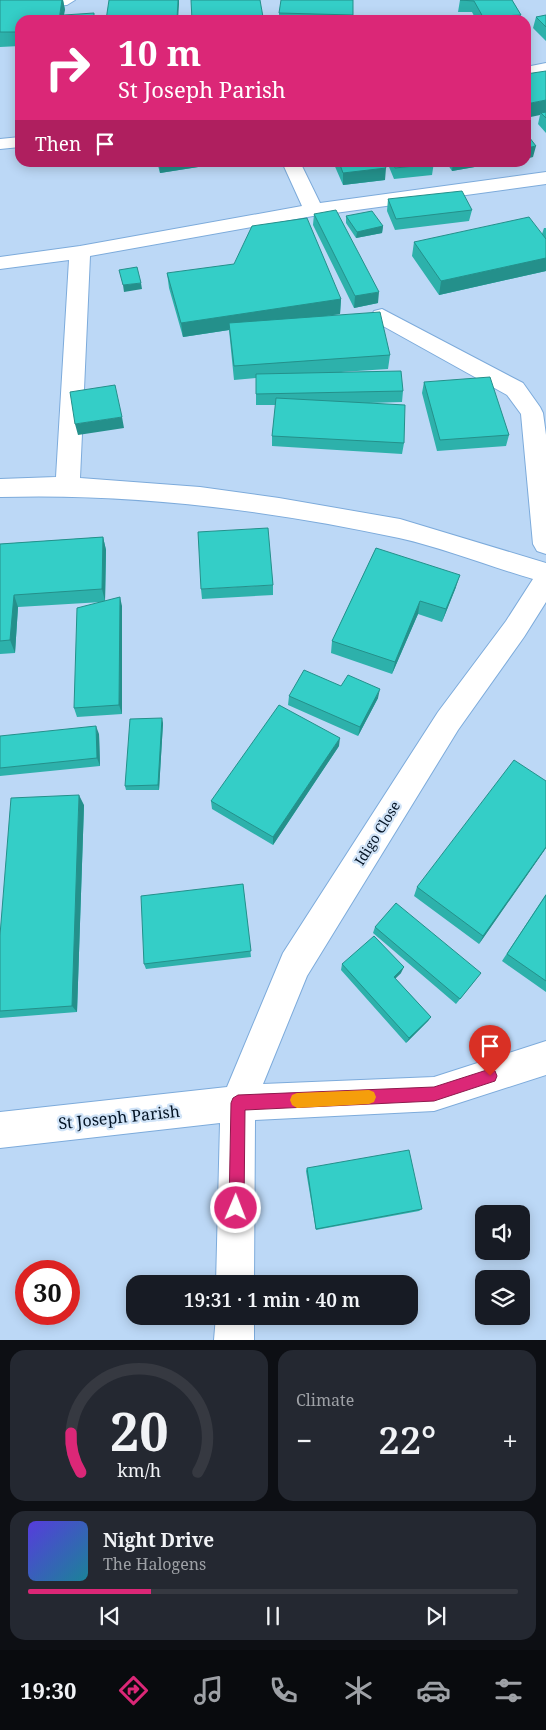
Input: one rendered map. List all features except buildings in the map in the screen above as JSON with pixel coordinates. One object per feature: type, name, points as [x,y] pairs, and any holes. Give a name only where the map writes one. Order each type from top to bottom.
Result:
[{"type":"street","points":[[0,4],[67,0]]},
{"type":"street","points":[[531,71],[546,68]]},
{"type":"street","points":[[0,144],[15,142]]},
{"type":"street","points":[[293,167],[313,210]]},
{"type":"street","points":[[0,263],[80,252],[313,210],[546,178]]},
{"type":"street","points":[[68,486],[80,252]]},
{"type":"street","points":[[382,316],[515,389],[532,413],[546,544]]},
{"type":"street","points":[[0,488],[68,486],[200,496],[279,507],[400,530],[546,573]]},
{"type":"street","name":"Idigo Close","points":[[238,1103],[295,965],[448,721],[515,629],[546,580]]},
{"type":"street","name":"St Joseph Parish","points":[[0,1130],[164,1113],[238,1103],[434,1094],[546,1058]]},
{"type":"street","points":[[236,1275],[238,1103]]},
{"type":"street","points":[[234,1340],[235,1325]]},
{"type":"slow traffic","points":[[297,1100],[369,1097]]},
{"type":"route","points":[[236,1208],[238,1103],[434,1094],[490,1076]]}]
